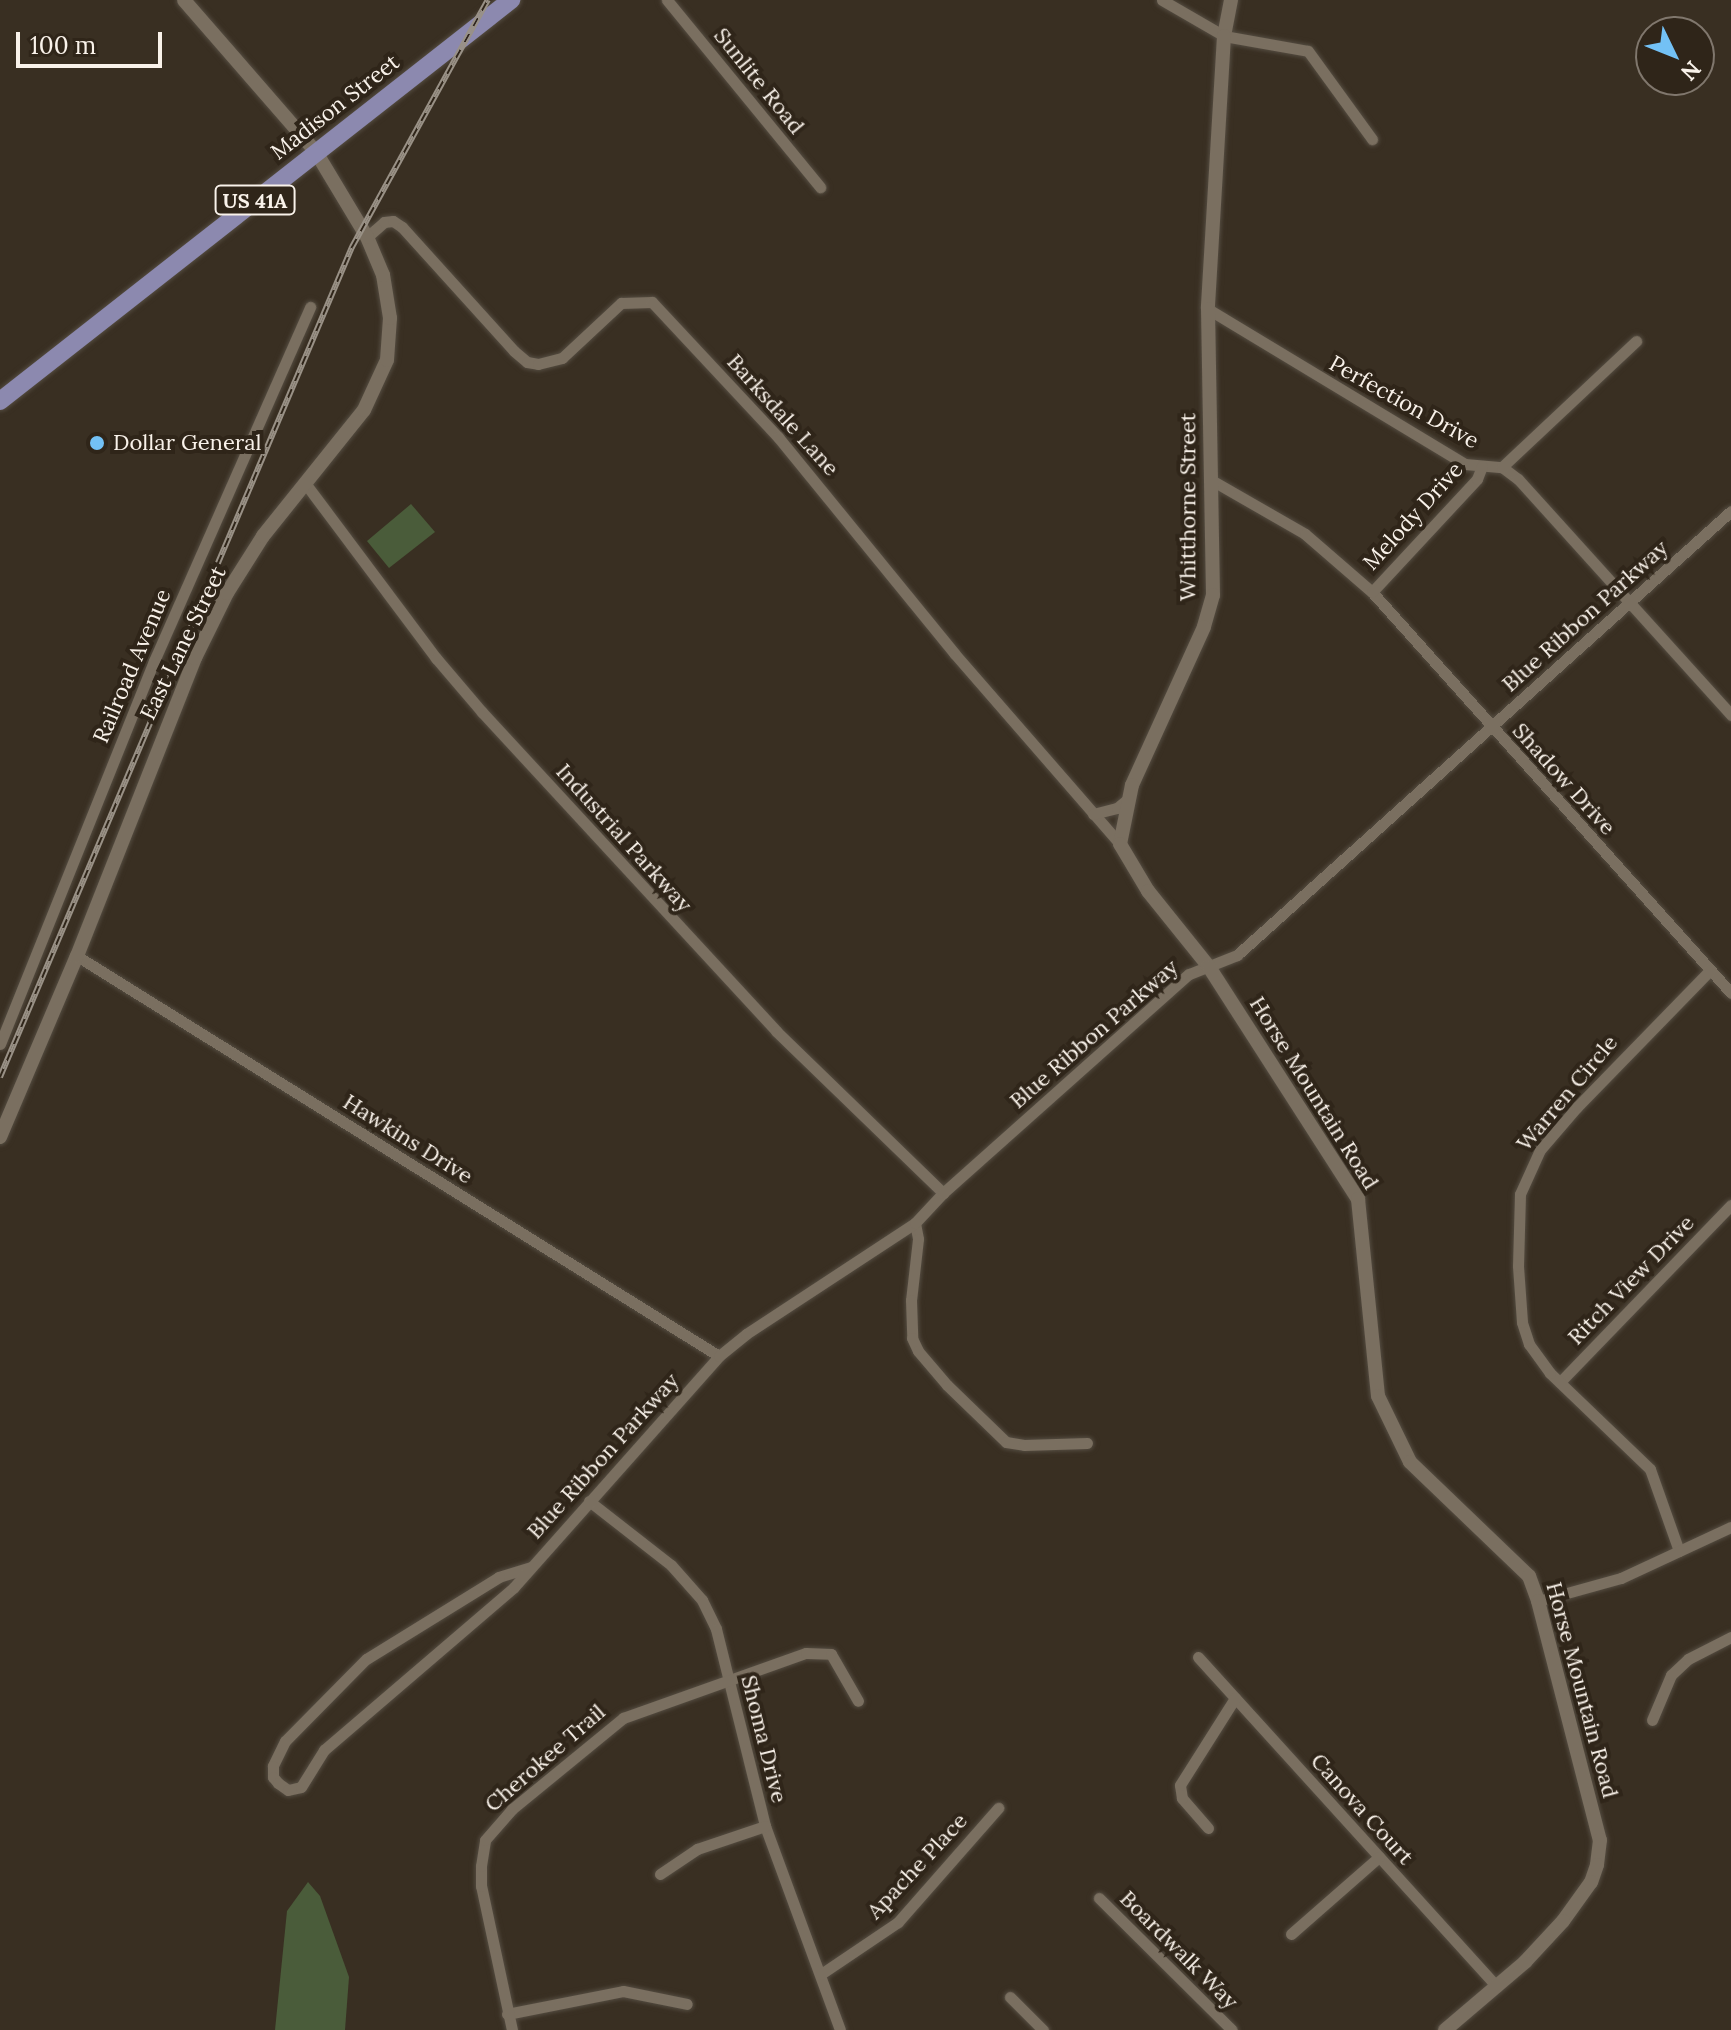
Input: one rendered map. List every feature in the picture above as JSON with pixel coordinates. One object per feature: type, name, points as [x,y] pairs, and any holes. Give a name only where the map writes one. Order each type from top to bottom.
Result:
[{"type":"main road","name":"Madison Street","points":[[0,401],[511,0]]},
{"type":"street","name":"East Lane Street","points":[[0,1137],[77,956],[195,658],[227,593],[263,536],[364,410],[387,360],[390,318],[383,275],[367,237],[316,152],[184,0]]},
{"type":"street","name":"Sunlite Road","points":[[667,0],[820,187]]},
{"type":"street","points":[[1162,0],[1224,36],[1308,51],[1372,139]]},
{"type":"street","name":"Whitthorne Street","points":[[1120,844],[1129,798],[1210,614],[1213,481],[1208,309],[1224,36],[1231,0]]},
{"type":"street","name":"Barksdale Lane","points":[[367,237],[384,222],[393,221],[402,227],[527,362],[538,364],[562,358],[621,303],[652,302],[829,496],[954,653],[1120,844]]},
{"type":"street","name":"Railroad Avenue","points":[[0,1044],[154,661],[310,307]]},
{"type":"street","name":"Perfection Drive","points":[[1208,309],[1465,464],[1502,467]]},
{"type":"street","points":[[1636,341],[1502,467],[1518,479],[1731,715]]},
{"type":"street","name":"Melody Drive","points":[[1372,592],[1477,479],[1482,466]]},
{"type":"street","name":"Shadow Drive","points":[[1213,481],[1305,534],[1372,592],[1731,993]]},
{"type":"street","name":"Industrial Parkway","points":[[305,483],[430,649],[482,712],[776,1031],[943,1193]]},
{"type":"street","name":"Blue Ribbon Parkway","points":[[531,1567],[499,1577],[366,1659],[285,1741],[273,1766],[278,1783],[288,1790],[301,1787],[324,1750],[472,1626],[531,1567],[719,1356],[746,1334],[915,1223],[943,1193],[1189,974],[1237,955],[1731,511]]},
{"type":"street","points":[[1093,814],[1117,808],[1129,798]]},
{"type":"street","points":[[1120,844],[1148,891],[1209,967]]},
{"type":"street","name":"Hawkins Drive","points":[[77,956],[719,1356]]},
{"type":"street","name":"Horse Mountain Road","points":[[1209,967],[1358,1199],[1378,1396],[1410,1462],[1529,1576],[1600,1840],[1591,1882],[1563,1921],[1497,1987],[1445,2030]]},
{"type":"street","name":"Warren Circle","points":[[1679,1551],[1650,1469],[1539,1361],[1522,1322],[1518,1266],[1520,1194],[1540,1150],[1577,1107],[1710,970]]},
{"type":"street","name":"Ritch View Drive","points":[[1560,1382],[1731,1205]]},
{"type":"street","points":[[915,1223],[918,1239],[911,1300],[912,1338],[918,1351],[947,1385],[1006,1442],[1024,1445],[1087,1443]]},
{"type":"street","name":"Shoma Drive","points":[[589,1501],[671,1565],[702,1600],[716,1629],[765,1826],[840,2030]]},
{"type":"street","points":[[1538,1601],[1621,1578],[1731,1527]]},
{"type":"street","points":[[1652,1720],[1671,1675],[1688,1659],[1731,1637]]},
{"type":"street","name":"Cherokee Trail","points":[[512,2030],[481,1886],[485,1840],[512,1809],[623,1718],[806,1653],[827,1653],[837,1661],[858,1701]]},
{"type":"street","name":"Canova Court","points":[[1198,1657],[1497,1987]]},
{"type":"street","points":[[1208,1828],[1182,1798],[1180,1785],[1235,1698]]},
{"type":"street","name":"Apache Place","points":[[821,1974],[898,1922],[998,1808]]},
{"type":"street","points":[[660,1874],[697,1849],[765,1826]]},
{"type":"street","points":[[1291,1934],[1379,1857]]},
{"type":"street","name":"Boardwalk Way","points":[[1099,1898],[1232,2030]]},
{"type":"street","points":[[507,2014],[623,1991],[687,2004]]},
{"type":"street","points":[[1010,1997],[1043,2030]]},
{"type":"green space","points":[[411,504],[435,532],[389,568],[367,541]]},
{"type":"green space","points":[[308,1882],[320,1896],[349,1977],[345,2030],[275,2030],[287,1911]]},
{"type":"railway","points":[[0,1077],[352,247],[488,0]]},
{"type":"place","name":"Dollar General","points":[[97,443]]}]
